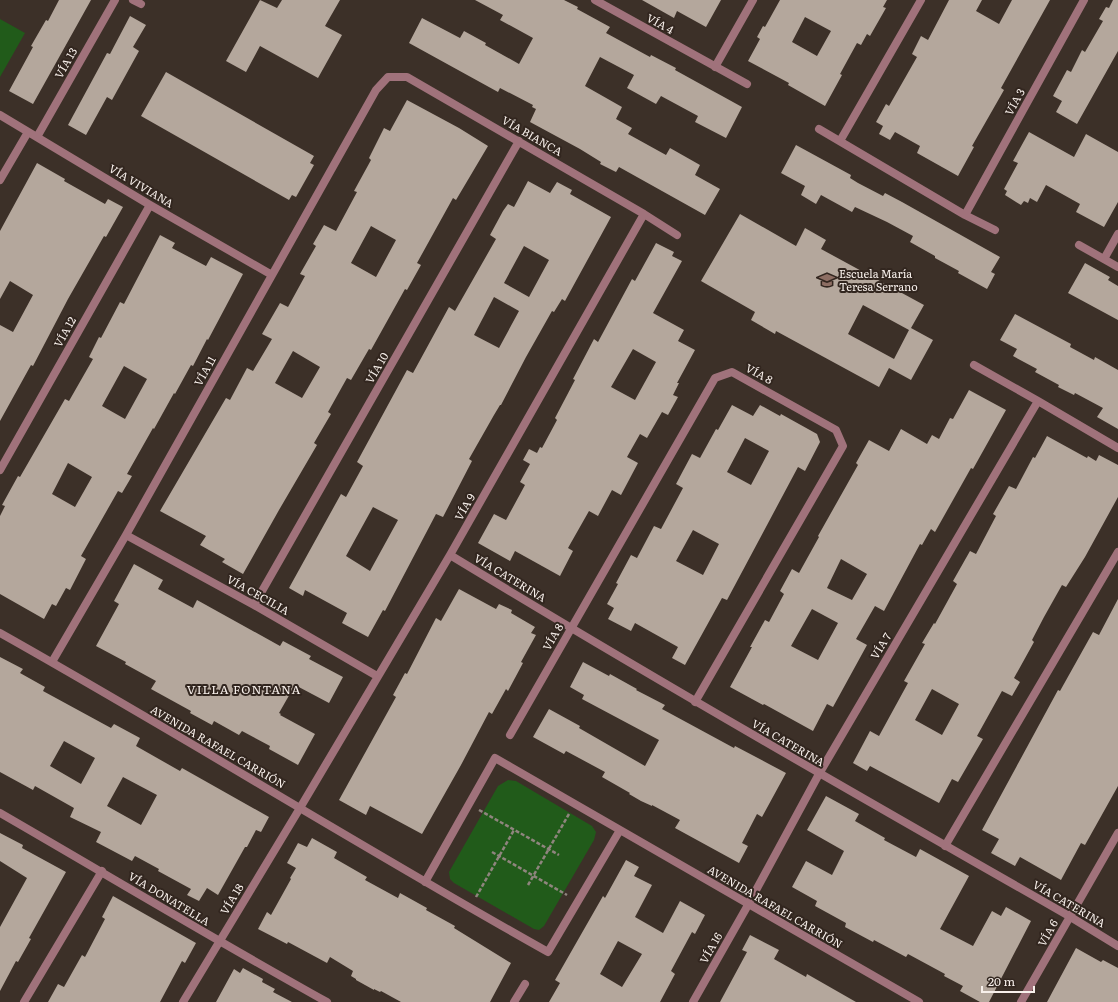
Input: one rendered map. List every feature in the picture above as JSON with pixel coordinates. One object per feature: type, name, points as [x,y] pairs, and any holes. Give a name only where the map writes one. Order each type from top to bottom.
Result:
[{"type":"street","name":"VÍA 13","points":[[37,137],[115,0]]},
{"type":"street","points":[[133,0],[141,4]]},
{"type":"street","name":"VÍA 4","points":[[595,0],[747,84]]},
{"type":"street","points":[[714,67],[753,0]]},
{"type":"street","points":[[840,141],[921,0]]},
{"type":"street","name":"VÍA 3","points":[[966,214],[1084,0]]},
{"type":"street","name":"VÍA BIANCA","points":[[376,90],[388,77],[407,77],[644,214],[677,236]]},
{"type":"street","name":"VÍA 11","points":[[52,662],[126,535],[376,90]]},
{"type":"street","name":"VÍA VIVIANA","points":[[0,115],[150,205],[272,275]]},
{"type":"street","points":[[819,129],[995,230]]},
{"type":"street","points":[[0,180],[28,132]]},
{"type":"street","name":"VÍA 10","points":[[254,605],[519,141]]},
{"type":"street","name":"VÍA 12","points":[[0,470],[150,205]]},
{"type":"street","name":"VÍA 9","points":[[300,808],[450,555],[644,214]]},
{"type":"street","points":[[1104,259],[1118,234]]},
{"type":"street","points":[[1079,245],[1118,267]]},
{"type":"street","points":[[974,365],[1118,448]]},
{"type":"street","name":"VÍA 8","points":[[510,736],[715,378],[732,372],[836,430],[843,446],[695,702]]},
{"type":"street","name":"VÍA 7","points":[[748,905],[819,774],[1038,401]]},
{"type":"street","name":"VÍA CECILIA","points":[[126,535],[254,605],[378,676]]},
{"type":"street","points":[[946,846],[1118,552]]},
{"type":"street","name":"VÍA CATERINA","points":[[450,555],[695,702],[1069,916],[1118,946]]},
{"type":"street","name":"AVENIDA RAFAEL CARRIÓN","points":[[0,633],[52,662],[425,882],[548,952],[620,830]]},
{"type":"street","name":"AVENIDA RAFAEL CARRIÓN","points":[[425,882],[495,758],[748,905],[919,1002]]},
{"type":"street","name":"VÍA 18","points":[[183,1002],[300,808]]},
{"type":"street","name":"VÍA DONATELLA","points":[[0,813],[220,942],[327,1002]]},
{"type":"street","name":"VÍA 6","points":[[1021,1002],[1118,833]]},
{"type":"street","points":[[24,1002],[102,872]]},
{"type":"street","name":"VÍA 16","points":[[693,1002],[748,905]]},
{"type":"street","points":[[514,1002],[525,984]]},
{"type":"path","points":[[469,804],[559,855]]},
{"type":"path","points":[[528,885],[575,804]]},
{"type":"path","points":[[470,908],[514,830]]},
{"type":"path","points":[[492,852],[578,901]]},
{"type":"green space","points":[[0,19],[25,33],[0,77]]},
{"type":"green space","points":[[508,780],[516,781],[592,826],[596,832],[594,840],[544,926],[539,930],[534,929],[454,883],[450,879],[449,872],[498,786]]},
{"type":"building","points":[[59,0],[91,0],[33,104],[9,91],[33,47],[31,46],[46,20],[48,21]]},
{"type":"building","points":[[260,0],[277,8],[282,0],[340,0],[325,26],[342,35],[318,78],[260,46],[246,72],[226,61]]},
{"type":"building","points":[[475,0],[564,0],[610,27],[606,33],[650,57],[651,55],[676,68],[675,70],[742,107],[726,138],[695,122],[698,116],[661,96],[656,104],[627,88],[634,75],[600,57],[585,86],[622,107],[616,119],[632,128],[628,134],[666,155],[670,148],[700,165],[695,175],[720,189],[705,215],[619,167],[616,172],[600,164],[601,162],[580,149],[530,122],[536,109],[532,107],[533,105],[500,88],[498,92],[409,43],[422,18],[460,38],[464,31],[486,43],[485,45],[519,64],[533,38],[500,20],[503,15]]},
{"type":"building","points":[[642,0],[721,0],[706,27],[677,11],[674,18]]},
{"type":"building","points":[[780,0],[887,0],[883,7],[886,8],[870,36],[867,34],[861,45],[857,43],[825,106],[788,85],[789,83],[748,61],[760,39],[757,37],[763,26],[765,27]],"holes":[[[805,17],[831,31],[817,56],[792,42]]]},
{"type":"building","points":[[949,0],[982,0],[976,11],[999,24],[1012,0],[1050,0],[1001,88],[1004,90],[972,146],[974,147],[958,176],[917,153],[920,146],[895,132],[890,140],[879,134],[883,126],[876,122],[886,104],[889,106],[917,57],[912,54],[921,36],[928,40]]},
{"type":"building","points":[[1113,0],[1118,0],[1118,51],[1077,124],[1056,112],[1062,101],[1053,96],[1067,70],[1071,72],[1082,50],[1085,52],[1103,21],[1099,19],[1106,7],[1109,8]]},
{"type":"building","points":[[130,16],[146,25],[133,47],[139,51],[112,100],[107,97],[86,135],[68,125],[107,53],[110,54]]},
{"type":"building","points":[[166,72],[314,156],[310,163],[314,165],[296,197],[292,195],[289,200],[141,116]]},
{"type":"building","points":[[407,100],[459,128],[488,146],[456,200],[453,198],[417,263],[421,265],[407,290],[405,289],[371,350],[369,349],[351,380],[347,378],[328,412],[331,414],[314,443],[317,445],[243,574],[222,562],[225,559],[200,545],[206,536],[160,511],[226,398],[230,400],[247,368],[253,371],[272,339],[262,334],[280,303],[288,307],[305,276],[300,274],[316,246],[313,244],[324,225],[336,231],[357,192],[354,191],[371,160],[369,158],[384,128],[390,131]],"holes":[[[371,226],[396,240],[376,277],[351,263]],[[293,351],[320,367],[302,398],[275,383]]]},
{"type":"building","points":[[1029,132],[1074,157],[1086,134],[1118,152],[1118,202],[1104,227],[1076,212],[1080,204],[1046,185],[1037,202],[1030,198],[1028,203],[1024,201],[1021,205],[1005,195],[1007,191],[1004,189],[1018,163],[1013,161]]},
{"type":"building","points":[[796,145],[851,175],[850,178],[858,183],[883,196],[885,193],[1000,257],[991,272],[995,274],[987,289],[958,273],[959,271],[910,242],[913,236],[887,222],[855,207],[852,212],[821,195],[816,204],[801,195],[805,186],[781,173]]},
{"type":"building","points":[[37,163],[65,179],[64,181],[105,204],[108,199],[123,207],[106,237],[104,236],[68,299],[33,366],[31,365],[0,421],[0,325],[13,332],[33,295],[10,281],[0,299],[0,231]]},
{"type":"building","points":[[528,181],[550,193],[557,182],[572,190],[570,194],[611,217],[565,301],[562,299],[554,312],[552,311],[526,357],[501,405],[469,459],[472,461],[443,517],[436,514],[385,611],[383,610],[368,637],[342,623],[347,613],[305,590],[303,596],[289,588],[341,494],[346,497],[363,466],[357,462],[407,370],[413,373],[449,307],[455,311],[496,239],[490,235],[503,211],[508,204],[514,207]],"holes":[[[524,246],[549,260],[529,297],[504,283]],[[494,297],[519,311],[499,348],[474,335]],[[373,507],[398,520],[370,571],[346,556]]]},
{"type":"building","points":[[740,214],[796,246],[805,228],[826,240],[821,249],[924,305],[911,328],[933,340],[911,380],[889,368],[879,387],[776,331],[775,334],[751,320],[755,312],[701,281]],"holes":[[[863,305],[909,330],[894,359],[848,334]]]},
{"type":"building","points":[[160,235],[175,243],[172,248],[206,266],[211,257],[243,274],[193,366],[191,365],[127,474],[132,476],[122,493],[118,491],[81,556],[86,559],[70,590],[66,588],[56,606],[52,604],[44,619],[0,594],[0,516],[5,506],[2,505],[65,399],[69,401],[93,359],[89,357],[99,337],[101,338],[120,302],[124,304]],"holes":[[[124,366],[147,379],[125,419],[102,406]],[[68,463],[92,477],[75,507],[52,494]]]},
{"type":"building","points":[[656,243],[674,252],[672,256],[682,261],[653,313],[684,330],[678,341],[695,350],[677,383],[679,383],[673,395],[678,397],[668,415],[662,412],[647,438],[640,434],[627,457],[638,463],[621,495],[612,490],[598,516],[589,511],[568,548],[573,551],[560,576],[515,551],[510,561],[478,543],[494,514],[506,520],[525,485],[520,482],[530,464],[523,460],[529,449],[537,453],[540,447],[542,448],[557,420],[555,418],[575,380],[573,379],[594,339],[598,342],[632,279],[635,281]],"holes":[[[633,349],[656,362],[635,400],[611,387]]]},
{"type":"building","points":[[1085,263],[1110,277],[1108,280],[1118,286],[1118,320],[1068,293]]},
{"type":"building","points":[[1015,314],[1071,344],[1070,347],[1094,360],[1095,357],[1118,370],[1118,429],[1097,417],[1103,408],[1075,393],[1074,395],[1058,387],[1059,385],[1035,372],[1037,369],[1013,356],[1017,349],[1000,340]]},
{"type":"building","points":[[969,390],[1006,410],[935,532],[931,529],[922,545],[920,544],[884,611],[875,606],[856,639],[867,645],[833,707],[827,704],[813,731],[730,687],[765,620],[769,622],[784,594],[780,591],[792,569],[799,573],[858,465],[856,463],[869,440],[889,451],[901,429],[927,444],[932,435],[939,439],[950,418],[953,419]],"holes":[[[841,559],[867,574],[852,600],[827,588]],[[812,609],[838,623],[818,660],[791,646]]]},
{"type":"building","points":[[732,405],[753,416],[760,405],[780,416],[781,414],[817,434],[820,442],[805,471],[798,467],[727,600],[722,598],[685,665],[672,658],[678,647],[635,623],[631,631],[608,619],[614,608],[607,604],[631,555],[637,558],[654,526],[661,529],[683,488],[676,484],[692,454],[700,458],[716,429],[718,430]],"holes":[[[745,438],[769,451],[751,485],[727,472]],[[693,530],[719,544],[703,575],[676,561]]]},
{"type":"building","points":[[1047,436],[1087,458],[1088,456],[1096,461],[1099,455],[1118,465],[1118,497],[1085,557],[1066,587],[1062,585],[1044,617],[1032,640],[1034,642],[1014,678],[1020,682],[1012,696],[1002,691],[977,736],[983,739],[958,782],[952,779],[939,803],[870,766],[867,771],[853,763],[870,731],[879,736],[908,683],[904,681],[925,644],[922,643],[934,623],[935,624],[957,584],[953,581],[970,551],[976,554],[996,516],[993,514],[1009,486],[1016,489],[1033,457],[1035,458]],"holes":[[[932,689],[959,704],[942,735],[915,720]]]},
{"type":"building","points":[[134,564],[163,580],[158,589],[193,608],[197,600],[280,646],[283,641],[311,656],[309,659],[343,677],[329,703],[295,685],[279,713],[281,714],[280,715],[315,734],[298,765],[269,749],[270,746],[242,731],[239,735],[214,721],[212,725],[190,713],[191,711],[151,689],[156,681],[125,664],[126,662],[96,646],[119,604],[114,601]]},
{"type":"building","points":[[459,589],[496,609],[499,604],[512,610],[511,613],[535,627],[531,633],[536,635],[521,662],[523,663],[508,691],[506,689],[492,714],[489,712],[422,834],[370,806],[366,815],[339,800],[396,697],[393,695],[405,673],[407,674],[436,618],[441,621]]},
{"type":"building","points":[[1118,599],[1118,786],[1085,845],[1081,843],[1061,880],[1020,857],[1015,866],[991,853],[999,839],[982,830],[1058,690],[1060,691],[1093,632],[1099,635]]},
{"type":"building","points":[[0,657],[23,669],[20,673],[45,687],[43,691],[111,728],[114,724],[140,738],[136,746],[180,771],[182,768],[269,817],[261,832],[256,830],[218,895],[207,888],[199,901],[187,895],[191,889],[158,871],[159,869],[135,856],[132,861],[96,842],[101,832],[70,817],[74,808],[35,786],[33,790],[0,772]],"holes":[[[64,741],[95,758],[81,784],[50,766]],[[123,777],[157,795],[141,825],[107,806]]]},
{"type":"building","points":[[583,662],[609,676],[610,674],[665,705],[662,709],[734,748],[735,746],[786,773],[762,817],[757,814],[742,843],[748,846],[739,863],[675,828],[680,820],[652,805],[641,801],[602,777],[605,772],[566,751],[564,754],[533,737],[549,709],[580,726],[579,728],[645,766],[659,740],[582,699],[584,695],[570,687]]},
{"type":"building","points":[[826,796],[859,814],[855,821],[885,838],[884,840],[916,857],[920,849],[969,876],[940,929],[973,946],[992,911],[1001,916],[1006,907],[1031,921],[989,1002],[980,1002],[960,991],[963,986],[944,976],[945,974],[908,954],[906,957],[845,927],[846,923],[815,906],[817,901],[792,887],[806,861],[832,875],[844,851],[807,830]]},
{"type":"building","points":[[0,833],[23,845],[22,848],[66,872],[29,938],[31,939],[18,962],[16,961],[0,991],[0,927],[27,878],[0,861]]},
{"type":"building","points":[[312,838],[337,852],[334,858],[367,877],[365,880],[398,898],[400,893],[427,908],[426,910],[455,926],[454,928],[511,963],[490,1002],[401,1002],[356,980],[351,976],[353,971],[330,957],[327,963],[288,942],[287,944],[258,929],[267,912],[271,915],[291,879],[290,878],[296,868],[287,863],[298,843],[307,847]]},
{"type":"building","points":[[626,860],[639,867],[634,876],[652,885],[635,917],[663,933],[680,901],[705,915],[695,934],[692,932],[671,971],[675,974],[660,1002],[549,1002],[560,983],[555,980],[603,896],[605,898]],"holes":[[[618,941],[642,954],[622,987],[600,974]]]},
{"type":"building","points":[[113,896],[196,943],[185,963],[182,961],[160,1002],[48,1002],[58,984],[64,987],[82,955],[85,957],[105,919],[102,917]]},
{"type":"building","points":[[750,935],[779,950],[774,959],[806,977],[807,974],[856,1002],[720,1002],[747,952],[742,950]]},
{"type":"building","points":[[1076,948],[1101,962],[1103,960],[1118,968],[1118,1002],[1047,1002]]},
{"type":"building","points":[[243,968],[263,979],[262,982],[275,989],[273,992],[292,1002],[216,1002],[234,969],[240,973]]},
{"type":"place","name":"Escuela María Teresa Serrano","points":[[827,280]]},
{"type":"district","name":"VILLA FONTANA","points":[[244,690]]}]
